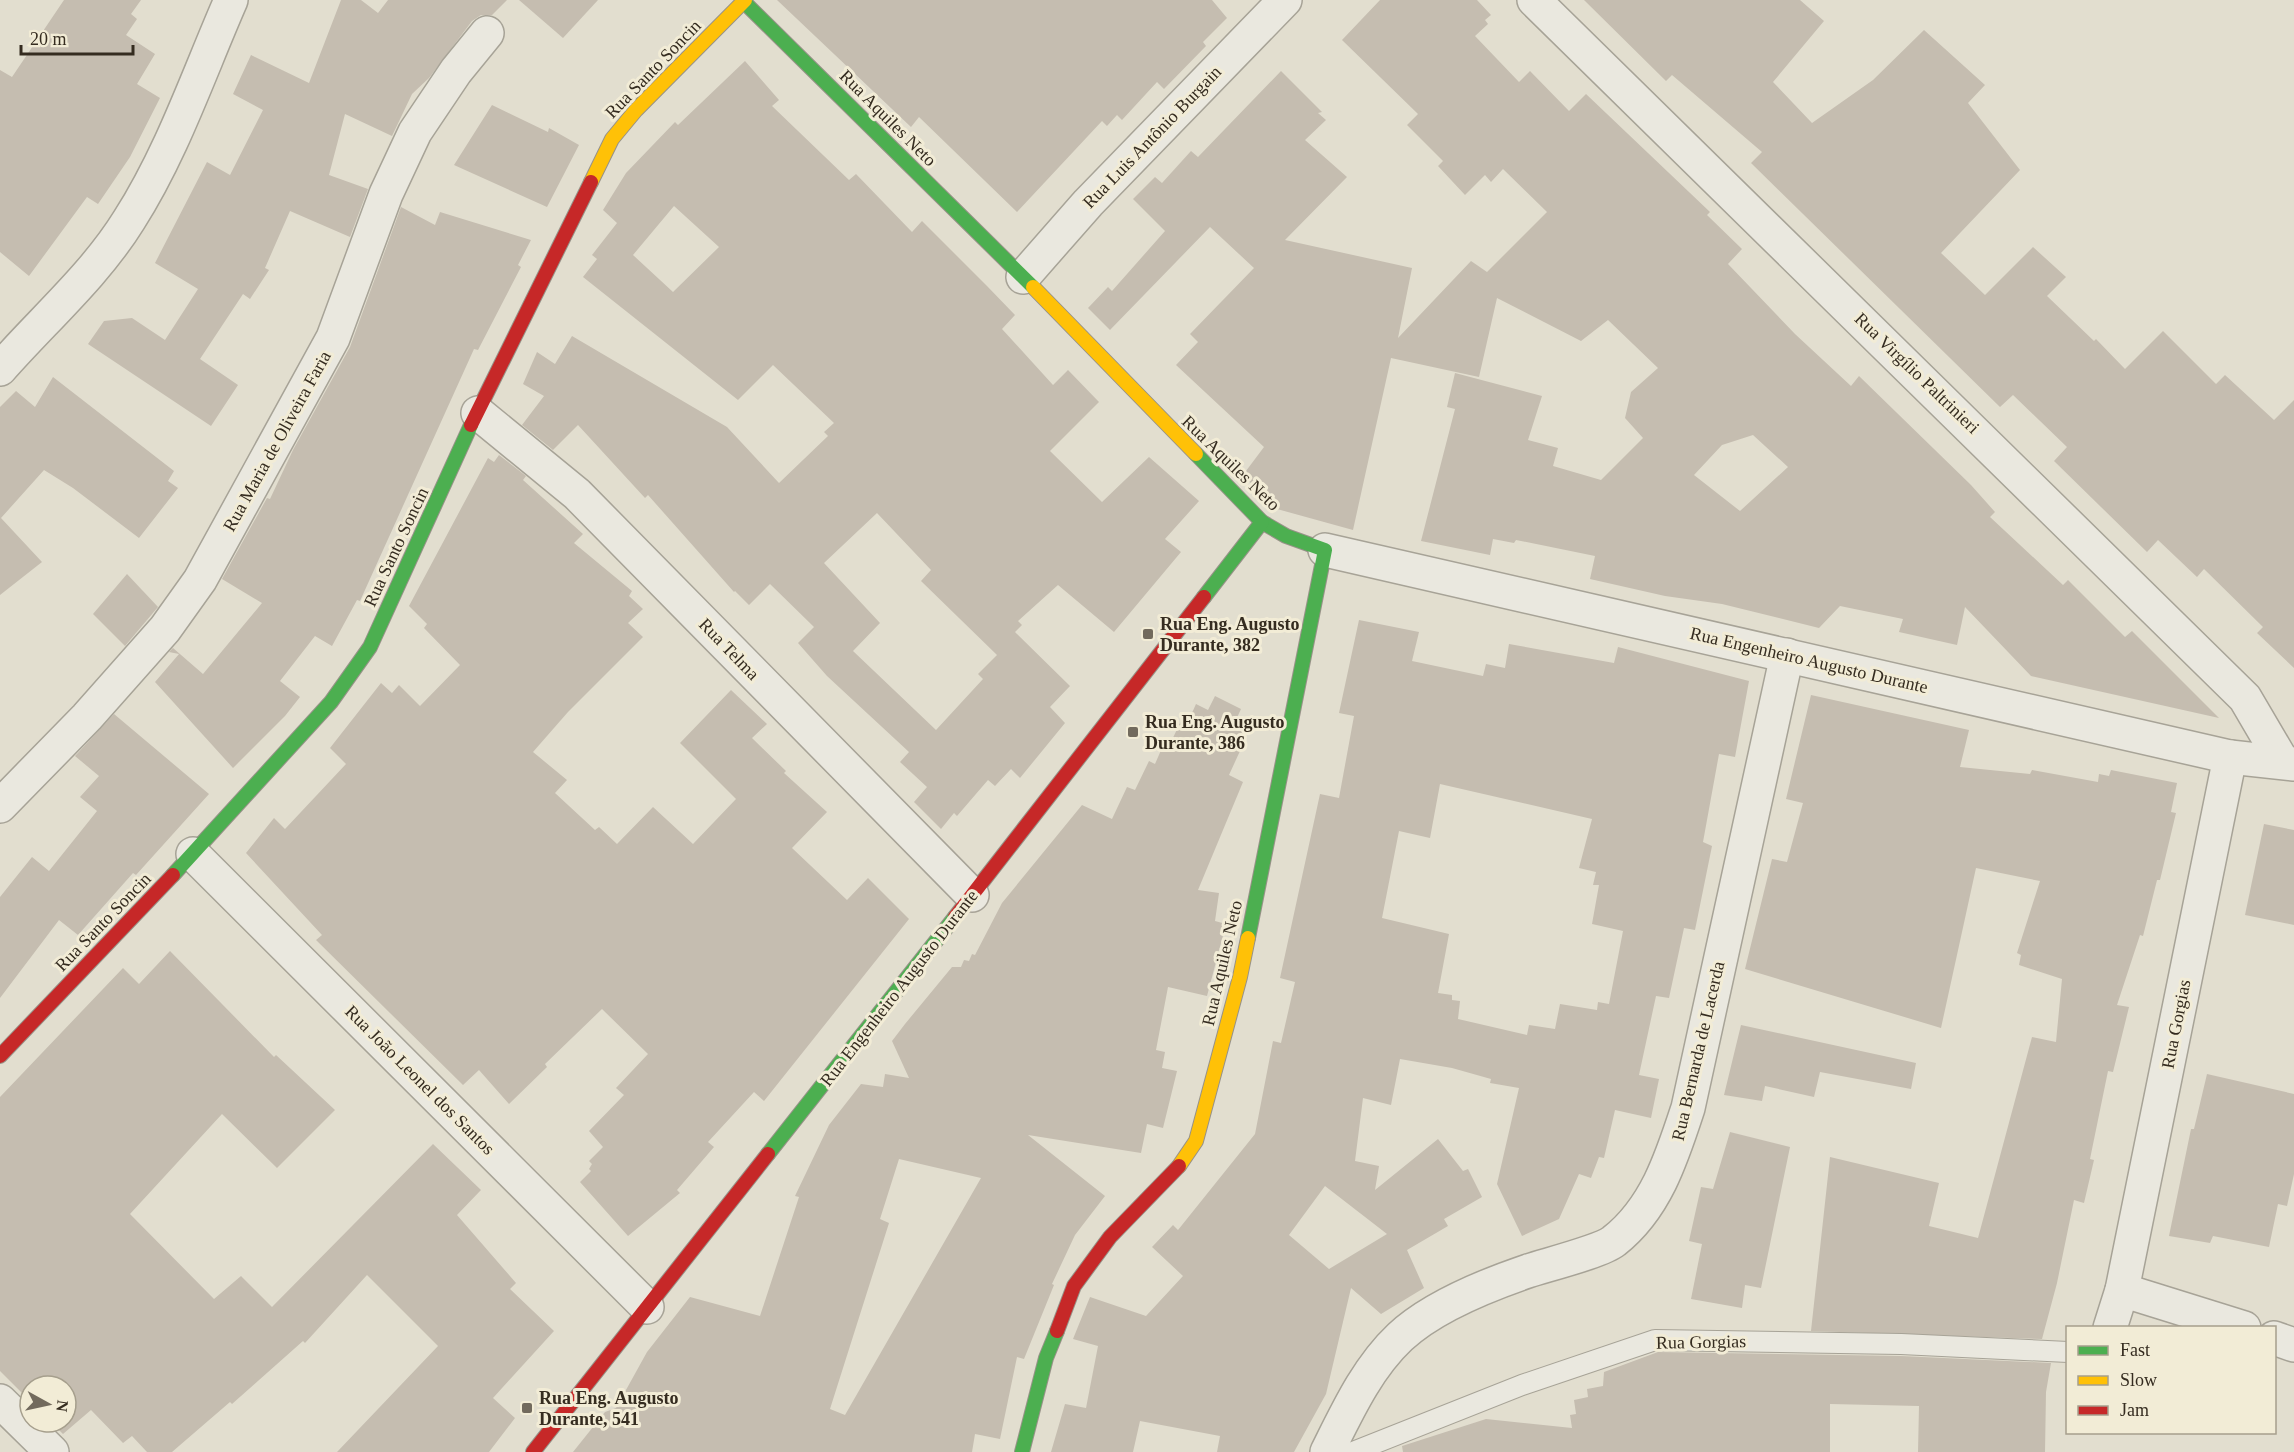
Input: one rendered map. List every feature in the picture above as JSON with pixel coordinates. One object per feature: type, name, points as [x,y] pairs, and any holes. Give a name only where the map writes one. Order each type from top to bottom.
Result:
[{"type":"street","points":[[0,369],[101,260],[129,222],[152,182],[231,0]]},
{"type":"street","name":"Rua Luis Antônio Burgain","points":[[1023,278],[1088,203],[1285,0]]},
{"type":"street","name":"Rua Virgílio Paltrinieri","points":[[1534,0],[2245,698],[2288,763]]},
{"type":"street","name":"Rua Aquiles Neto","points":[[745,1],[1023,278],[1262,522],[1286,536],[1325,550],[1240,977],[1196,1141],[1176,1171],[1110,1237],[1074,1286],[1046,1358],[1022,1452]]},
{"type":"street","name":"Rua Santo Soncin","points":[[0,1056],[193,854],[332,702],[355,672],[370,647],[478,413],[612,140],[636,110],[745,1]]},
{"type":"street","name":"Rua Maria de Oliveira Faria","points":[[0,806],[87,717],[157,638],[201,580],[333,338],[386,194],[415,132],[456,71],[487,33]]},
{"type":"street","name":"Rua Telma","points":[[478,413],[578,494],[972,895]]},
{"type":"street","name":"Rua Engenheiro Augusto Durante","points":[[533,1452],[972,895],[1262,522]]},
{"type":"street","name":"Rua Engenheiro Augusto Durante","points":[[1325,550],[2230,757],[2288,763]]},
{"type":"street","name":"Rua Bernarda de Lacerda","points":[[1327,1452],[1365,1380],[1400,1337],[1425,1318],[1492,1283],[1612,1243],[1642,1214],[1670,1163],[1688,1108],[1787,655]]},
{"type":"street","name":"Rua Gorgias","points":[[2111,1326],[2122,1290],[2230,757]]},
{"type":"street","name":"Rua João Leonel dos Santos","points":[[193,854],[647,1307]]},
{"type":"street","points":[[2122,1290],[2238,1326]]},
{"type":"street","points":[[2276,1339],[2294,1345]]},
{"type":"street","points":[[0,1401],[52,1452]]},
{"type":"lane","name":"Rua Gorgias","points":[[1353,1452],[1522,1385],[1655,1340],[1901,1344],[2066,1352]]},
{"type":"building","points":[[64,0],[141,0],[131,14],[137,19],[126,35],[155,54],[137,84],[160,98],[130,157],[98,204],[87,197],[29,276],[0,252],[0,70],[12,77]]},
{"type":"building","points":[[341,0],[361,0],[378,13],[388,0],[507,0],[492,15],[481,15],[472,21],[429,78],[412,94],[392,136],[345,114],[329,175],[368,189],[350,237],[290,211],[265,268],[269,270],[250,299],[243,294],[200,359],[238,385],[211,426],[88,344],[104,321],[132,318],[165,340],[198,289],[155,263],[207,162],[230,175],[263,110],[233,94],[251,55],[309,83]]},
{"type":"building","points":[[519,0],[598,0],[563,38]]},
{"type":"building","points":[[777,0],[1212,0],[1227,18],[1203,42],[1206,46],[1164,89],[1157,82],[1122,120],[1117,115],[1107,126],[1102,121],[1017,212],[919,117],[911,127]]},
{"type":"building","points":[[1380,0],[1477,0],[1491,15],[1485,20],[1488,24],[1475,36],[1519,82],[1530,71],[1569,111],[1586,94],[1710,212],[1707,215],[1742,249],[1728,264],[1795,334],[1851,386],[1859,376],[1971,485],[1995,512],[1990,517],[2063,585],[2068,580],[2125,637],[2132,631],[2219,718],[2031,676],[1965,607],[1957,645],[1899,632],[1903,619],[1840,606],[1819,628],[1722,604],[1665,596],[1590,579],[1595,556],[1516,540],[1514,543],[1493,539],[1490,555],[1421,541],[1455,409],[1447,407],[1455,373],[1542,396],[1528,440],[1558,448],[1553,466],[1601,480],[1643,438],[1625,418],[1631,392],[1658,368],[1608,320],[1581,341],[1497,298],[1479,377],[1391,358],[1353,530],[1277,509],[1243,475],[1264,447],[1176,365],[1198,342],[1190,334],[1254,268],[1210,227],[1110,330],[1088,308],[1108,287],[1112,291],[1165,231],[1133,199],[1155,177],[1162,183],[1191,151],[1198,157],[1281,71],[1322,112],[1318,113],[1326,120],[1305,140],[1347,177],[1285,240],[1412,268],[1398,338],[1471,261],[1487,272],[1547,212],[1503,169],[1491,182],[1485,175],[1465,195],[1438,166],[1443,161],[1407,125],[1418,114],[1342,40]],"holes":[[[1753,435],[1788,467],[1740,511],[1694,475],[1722,445]]]},
{"type":"building","points":[[1584,0],[1800,0],[1824,21],[1773,82],[1812,123],[1873,80],[1924,30],[1985,85],[1968,103],[2020,170],[1941,253],[1985,295],[2033,247],[2066,277],[2047,296],[2094,341],[2096,339],[2125,369],[2163,331],[2216,384],[2225,375],[2274,420],[2294,400],[2294,668],[2257,633],[2263,627],[2204,569],[2197,577],[2158,540],[2147,552],[2054,461],[2067,447],[2013,395],[2000,407],[1751,163],[1762,152],[1672,75],[1666,81]]},
{"type":"building","points":[[745,61],[779,100],[772,106],[849,180],[856,174],[912,232],[922,221],[1015,315],[1002,329],[1053,385],[1068,370],[1099,402],[1050,451],[1102,502],[1149,457],[1199,501],[1165,539],[1181,552],[1114,632],[1058,585],[1018,621],[1022,625],[1015,632],[1070,686],[1050,707],[1065,723],[1020,778],[1011,769],[995,786],[988,780],[957,816],[954,813],[941,829],[914,802],[927,787],[900,762],[909,752],[827,676],[798,643],[814,627],[770,584],[749,605],[734,592],[648,495],[645,498],[578,425],[553,450],[522,425],[544,396],[523,384],[537,352],[555,364],[572,336],[727,427],[779,483],[828,436],[824,432],[834,423],[773,365],[738,400],[583,277],[597,259],[592,255],[617,223],[603,210],[626,173],[675,122],[678,125]],"holes":[[[674,206],[719,247],[673,292],[633,255]],[[877,513],[931,570],[921,581],[997,655],[978,674],[983,679],[936,730],[853,651],[880,623],[824,563]]]},
{"type":"building","points":[[492,105],[548,132],[549,128],[579,145],[547,207],[454,165]]},
{"type":"building","points":[[401,207],[435,225],[440,212],[531,240],[518,265],[521,267],[478,350],[474,349],[360,601],[357,600],[332,646],[315,636],[280,681],[300,697],[285,716],[233,768],[155,682],[179,654],[169,652],[173,648],[203,674],[262,603],[222,579],[267,498],[270,499],[293,450],[350,347]]},
{"type":"building","points":[[53,377],[174,471],[168,481],[178,488],[139,538],[73,488],[44,470],[1,518],[42,562],[0,595],[0,407],[16,391],[35,407]]},
{"type":"building","points":[[499,455],[526,476],[523,480],[583,534],[574,543],[632,591],[629,596],[643,609],[628,623],[643,637],[568,712],[533,752],[567,780],[555,793],[595,830],[599,827],[617,844],[653,807],[693,844],[736,799],[680,743],[731,690],[767,724],[752,738],[786,771],[784,773],[827,812],[792,848],[847,900],[868,878],[909,919],[764,1101],[754,1092],[708,1142],[714,1147],[677,1190],[680,1193],[628,1236],[580,1182],[591,1171],[589,1169],[592,1164],[589,1161],[603,1147],[589,1131],[624,1095],[616,1088],[648,1054],[602,1009],[545,1064],[547,1067],[509,1104],[479,1070],[463,1085],[316,940],[322,935],[246,853],[274,818],[285,829],[346,764],[330,748],[381,683],[392,693],[399,685],[420,706],[460,665],[424,628],[427,624],[409,606],[488,458],[494,462]]},
{"type":"building","points":[[127,574],[158,607],[125,646],[93,614]]},
{"type":"building","points":[[1359,620],[1419,632],[1412,661],[1483,676],[1486,664],[1505,668],[1509,644],[1614,663],[1618,647],[1749,681],[1735,757],[1719,754],[1703,842],[1712,846],[1695,930],[1684,928],[1669,998],[1656,996],[1639,1075],[1659,1079],[1651,1118],[1615,1110],[1604,1158],[1599,1157],[1591,1178],[1579,1174],[1559,1219],[1522,1236],[1497,1184],[1519,1088],[1490,1083],[1491,1079],[1452,1068],[1400,1059],[1391,1105],[1363,1098],[1355,1161],[1379,1166],[1375,1190],[1438,1139],[1463,1171],[1468,1169],[1482,1197],[1444,1219],[1448,1226],[1407,1250],[1424,1288],[1381,1314],[1351,1288],[1326,1394],[1294,1452],[1217,1452],[1220,1436],[1140,1421],[1133,1452],[1051,1452],[1065,1404],[1086,1408],[1098,1346],[1073,1339],[1090,1297],[1146,1316],[1183,1276],[1152,1247],[1173,1225],[1178,1230],[1255,1134],[1273,1041],[1281,1043],[1295,982],[1280,978],[1320,794],[1339,798],[1354,716],[1339,713]],"holes":[[[1440,784],[1592,819],[1579,868],[1596,872],[1593,885],[1599,885],[1592,924],[1623,931],[1609,1004],[1598,1002],[1597,1010],[1560,1004],[1555,1029],[1529,1025],[1527,1035],[1458,1019],[1460,1001],[1452,1000],[1452,995],[1438,993],[1449,934],[1382,918],[1399,831],[1430,838]],[[1325,1186],[1387,1234],[1329,1269],[1289,1235]]]},
{"type":"building","points":[[1811,695],[1969,730],[1960,767],[2030,774],[2032,770],[2098,782],[2099,774],[2109,776],[2111,770],[2177,783],[2171,812],[2176,813],[2160,880],[2157,880],[2143,936],[2140,935],[2117,1005],[2129,1007],[2113,1072],[2108,1071],[2090,1159],[2094,1160],[2084,1203],[2074,1200],[2057,1283],[2042,1339],[1811,1331],[1830,1157],[1939,1183],[1929,1226],[1978,1238],[2032,1037],[2056,1042],[2062,979],[2019,965],[2021,955],[2017,953],[2040,881],[1976,868],[1941,1028],[1745,969],[1772,859],[1787,862],[1803,803],[1786,799]]},
{"type":"building","points":[[1215,696],[1241,709],[1235,722],[1246,728],[1236,749],[1240,751],[1229,775],[1243,782],[1198,890],[1219,893],[1215,921],[1226,924],[1207,996],[1168,987],[1156,1050],[1165,1052],[1162,1068],[1177,1071],[1163,1128],[1147,1124],[1141,1153],[1028,1135],[1105,1196],[1075,1235],[1052,1284],[1054,1285],[1024,1359],[1017,1357],[1000,1439],[975,1434],[972,1452],[573,1452],[605,1412],[616,1408],[647,1352],[690,1297],[760,1316],[799,1197],[795,1196],[829,1125],[861,1084],[883,1087],[885,1074],[909,1078],[892,1041],[952,967],[961,967],[964,960],[969,961],[972,954],[975,955],[1002,903],[1082,805],[1112,819],[1127,787],[1135,790],[1149,761],[1155,764],[1165,741],[1170,744],[1181,721],[1187,724],[1196,704],[1208,710]],"holes":[[[899,1159],[981,1178],[845,1415],[830,1409],[889,1223],[880,1219]]]},
{"type":"building","points":[[114,714],[209,794],[136,875],[133,873],[78,935],[59,920],[0,998],[0,897],[32,857],[49,871],[97,811],[80,797],[99,776],[75,756]]},
{"type":"building","points":[[2264,824],[2294,830],[2294,925],[2245,915]]},
{"type":"building","points":[[170,951],[274,1057],[276,1055],[335,1110],[277,1168],[222,1114],[130,1214],[214,1299],[241,1276],[272,1307],[433,1144],[481,1190],[457,1215],[516,1283],[510,1289],[554,1331],[493,1398],[515,1418],[489,1452],[337,1452],[438,1346],[367,1275],[305,1343],[303,1341],[232,1404],[230,1402],[172,1452],[147,1452],[132,1436],[123,1443],[91,1410],[78,1421],[78,1374],[18,1374],[18,1389],[0,1371],[0,1097],[123,968],[139,984]]},
{"type":"building","points":[[1741,1025],[1916,1063],[1911,1089],[1820,1072],[1814,1097],[1765,1086],[1762,1101],[1724,1095]]},
{"type":"building","points":[[2207,1074],[2294,1094],[2294,1174],[2287,1206],[2278,1204],[2269,1247],[2213,1236],[2210,1243],[2169,1236],[2191,1129],[2194,1129]]},
{"type":"building","points":[[1730,1132],[1790,1147],[1761,1288],[1745,1285],[1742,1308],[1691,1299],[1702,1244],[1689,1241],[1701,1187],[1713,1189]]},
{"type":"building","points":[[1658,1352],[1901,1356],[2051,1363],[2046,1392],[2045,1452],[1918,1452],[1919,1406],[1830,1404],[1830,1452],[1403,1452],[1402,1446],[1486,1419],[1572,1428],[1570,1415],[1576,1414],[1574,1400],[1588,1397],[1587,1389],[1603,1386],[1604,1372]]},
{"type":"traffic: fast","points":[[744,2],[1033,287]]},
{"type":"traffic: fast","points":[[173,875],[331,702],[370,647],[471,425]]},
{"type":"traffic: fast","points":[[1196,454],[1262,522],[1286,536],[1325,550],[1248,938]]},
{"type":"traffic: fast","points":[[1204,597],[1262,522]]},
{"type":"traffic: fast","points":[[768,1154],[955,917]]},
{"type":"traffic: fast","points":[[1022,1452],[1046,1358],[1057,1331]]},
{"type":"traffic: slow","points":[[591,182],[612,139],[636,110],[745,0]]},
{"type":"traffic: slow","points":[[1033,287],[1196,454]]},
{"type":"traffic: slow","points":[[1179,1166],[1196,1141],[1240,977],[1248,938]]},
{"type":"traffic: jam","points":[[471,425],[591,182]]},
{"type":"traffic: jam","points":[[955,917],[1204,597]]},
{"type":"traffic: jam","points":[[0,1056],[173,875]]},
{"type":"traffic: jam","points":[[533,1452],[768,1154]]},
{"type":"traffic: jam","points":[[1057,1331],[1074,1286],[1110,1237],[1179,1166]]},
{"type":"place","name":"Rua Eng. Augusto Durante, 382","points":[[1148,634]]},
{"type":"place","name":"Rua Eng. Augusto Durante, 386","points":[[1133,732]]},
{"type":"place","name":"Rua Eng. Augusto Durante, 541","points":[[527,1408]]}]
